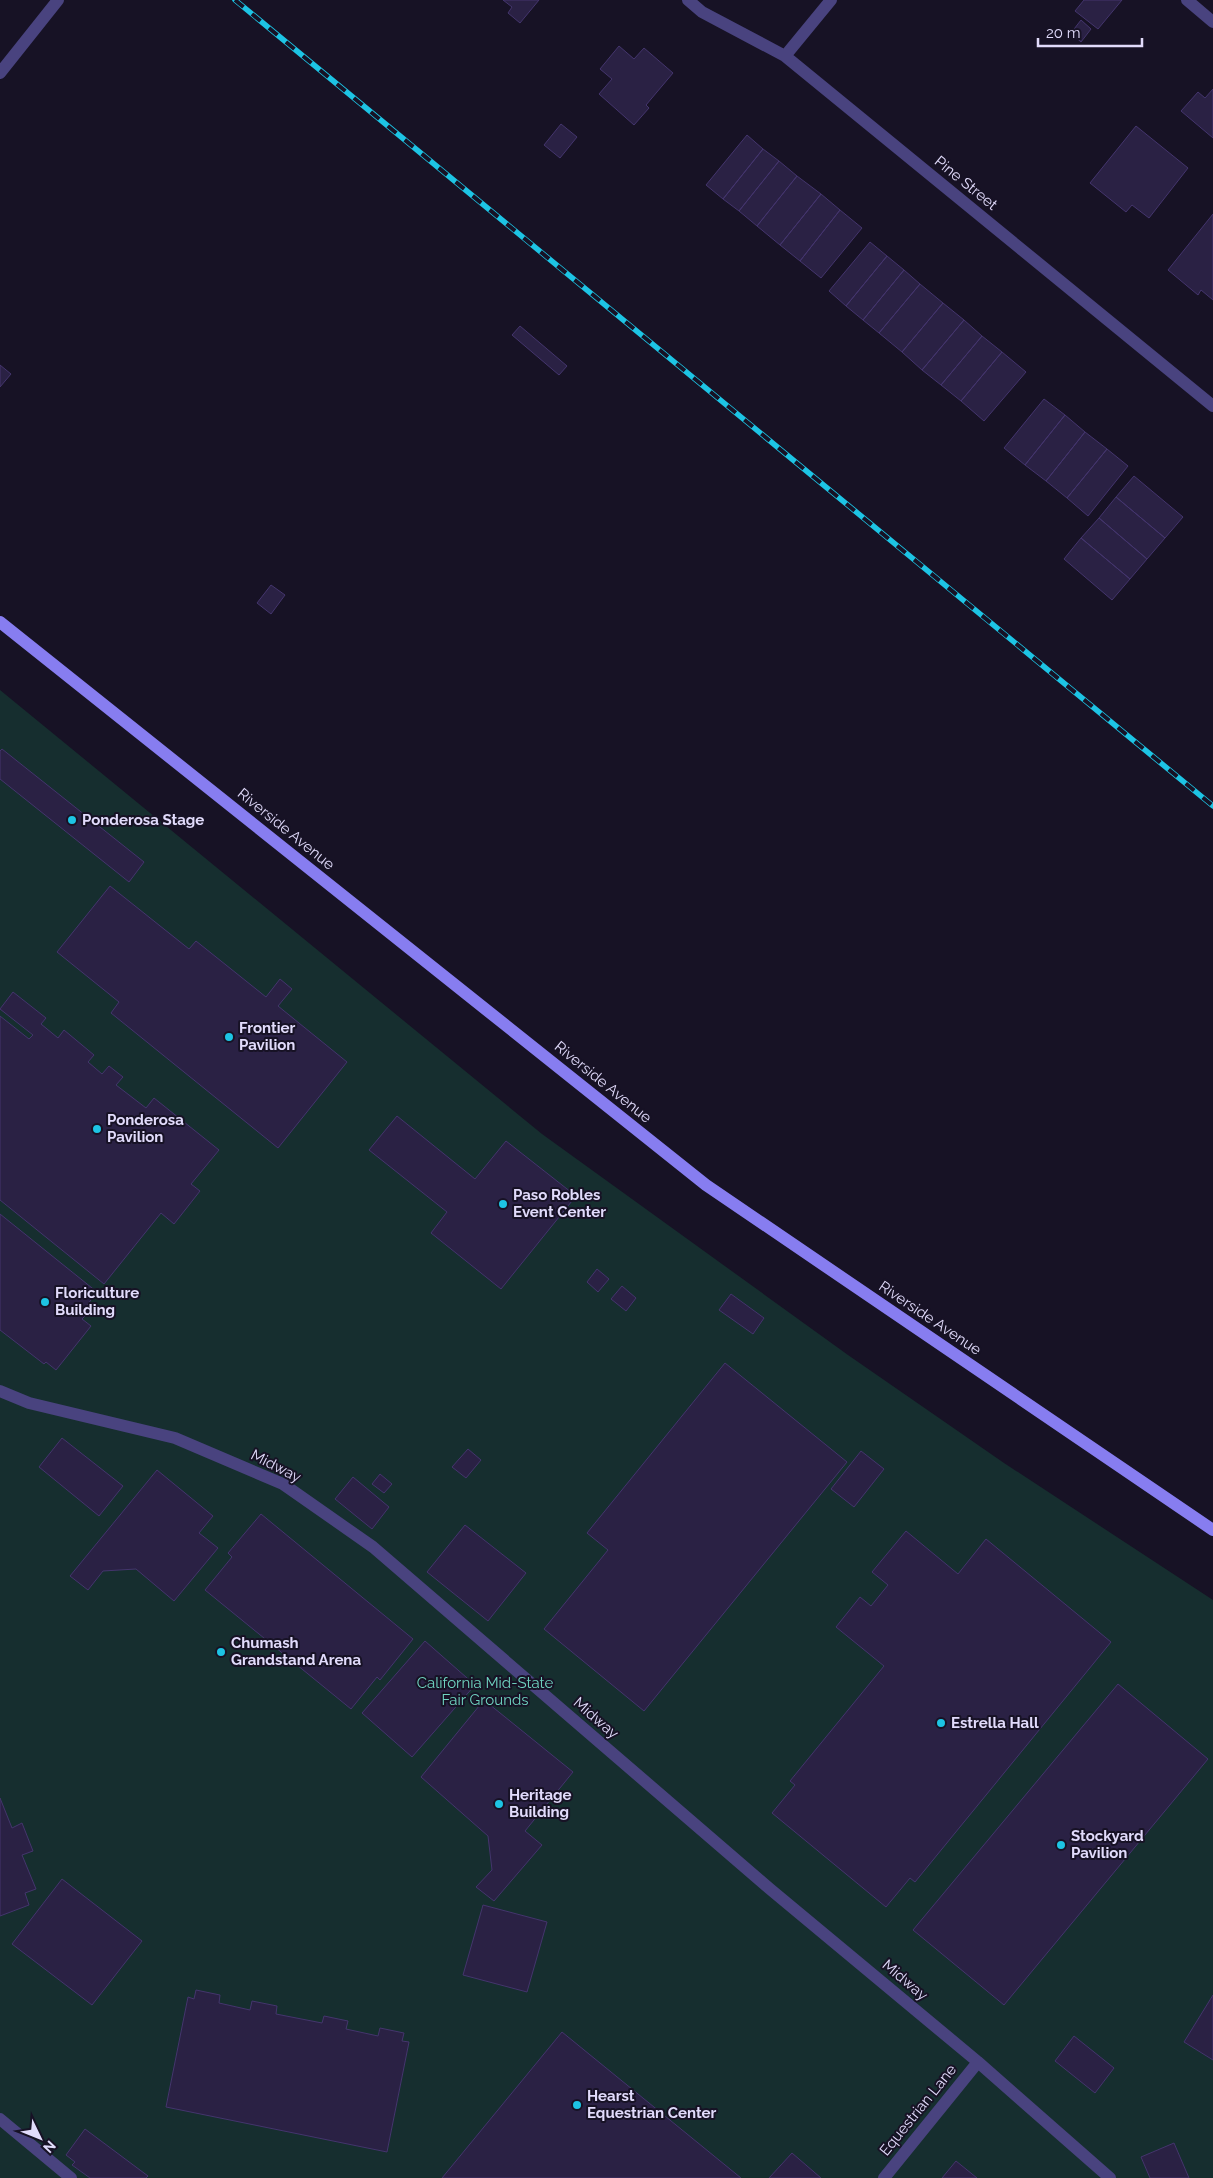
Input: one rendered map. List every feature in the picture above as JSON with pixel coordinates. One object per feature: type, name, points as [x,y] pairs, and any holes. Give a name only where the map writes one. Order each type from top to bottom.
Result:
[{"type":"main road","name":"Riverside Avenue","points":[[0,622],[706,1185],[1213,1530]]},
{"type":"street","points":[[0,73],[58,0]]},
{"type":"street","name":"Pine Street","points":[[688,0],[702,12],[785,56],[1213,406]]},
{"type":"street","points":[[785,56],[831,0]]},
{"type":"street","points":[[1187,0],[1213,22]]},
{"type":"street","name":"Midway","points":[[0,1391],[29,1403],[175,1438],[283,1484],[373,1547],[763,1882],[978,2062],[1110,2178]]},
{"type":"street","name":"Equestrian Lane","points":[[884,2178],[978,2062]]},
{"type":"street","points":[[0,2119],[71,2178]]},
{"type":"green space","name":"California Mid-State Fair Grounds","points":[[0,690],[542,1134],[848,1355],[1004,1463],[1213,1600],[1213,2178],[0,2178]]},
{"type":"building","points":[[503,0],[539,0],[520,23],[508,13],[512,7]]},
{"type":"building","points":[[1084,0],[1122,0],[1098,29],[1075,11]]},
{"type":"building","points":[[1081,20],[1091,29],[1081,42],[1071,33]]},
{"type":"building","points":[[619,46],[634,59],[644,48],[673,73],[646,105],[649,108],[634,125],[599,94],[612,79],[600,69]]},
{"type":"building","points":[[1213,89],[1213,138],[1181,111],[1198,92],[1205,98]]},
{"type":"building","points":[[561,124],[577,137],[560,158],[544,145]]},
{"type":"building","points":[[1136,126],[1188,168],[1149,218],[1132,205],[1126,212],[1090,183]]},
{"type":"building","points":[[747,135],[763,149],[723,199],[706,185]]},
{"type":"building","points":[[763,149],[779,161],[739,211],[723,199]]},
{"type":"building","points":[[779,161],[797,176],[757,226],[739,211]]},
{"type":"building","points":[[797,176],[821,194],[780,245],[757,226]]},
{"type":"building","points":[[821,194],[840,210],[800,261],[780,245]]},
{"type":"building","points":[[840,210],[862,228],[821,278],[800,261]]},
{"type":"building","points":[[1213,214],[1213,300],[1201,290],[1198,295],[1168,270]]},
{"type":"building","points":[[870,242],[887,256],[846,306],[829,291]]},
{"type":"building","points":[[887,256],[904,270],[863,320],[846,306]]},
{"type":"building","points":[[904,270],[920,284],[879,333],[863,320]]},
{"type":"building","points":[[920,284],[943,303],[902,352],[879,333]]},
{"type":"building","points":[[943,303],[964,320],[922,370],[902,352]]},
{"type":"building","points":[[964,320],[982,336],[941,385],[922,370]]},
{"type":"building","points":[[520,326],[567,366],[559,375],[512,335]]},
{"type":"building","points":[[982,336],[1002,352],[961,401],[941,385]]},
{"type":"building","points":[[1002,352],[1026,372],[984,421],[961,401]]},
{"type":"building","points":[[0,365],[11,374],[0,387]]},
{"type":"building","points":[[1044,399],[1065,415],[1025,465],[1004,448]]},
{"type":"building","points":[[1065,415],[1085,432],[1046,481],[1025,465]]},
{"type":"building","points":[[1085,432],[1107,449],[1067,498],[1046,481]]},
{"type":"building","points":[[1107,449],[1128,466],[1088,516],[1067,498]]},
{"type":"building","points":[[1134,476],[1183,517],[1165,538],[1116,497]]},
{"type":"building","points":[[1116,497],[1165,538],[1147,559],[1099,518]]},
{"type":"building","points":[[1099,518],[1147,559],[1130,579],[1081,538]]},
{"type":"building","points":[[1081,538],[1130,579],[1112,600],[1064,559]]},
{"type":"building","points":[[271,585],[285,595],[271,614],[257,603]]},
{"type":"building","name":"Ponderosa Stage","points":[[2,749],[144,862],[129,882],[0,779],[0,751]]},
{"type":"building","name":"Frontier Pavilion","points":[[110,886],[189,949],[196,941],[266,997],[280,979],[292,989],[278,1006],[347,1062],[278,1148],[111,1013],[119,1002],[57,952]]},
{"type":"building","name":"Ponderosa Pavilion","points":[[13,992],[46,1018],[41,1024],[58,1038],[64,1030],[94,1055],[88,1062],[102,1074],[109,1066],[123,1077],[116,1085],[146,1108],[154,1098],[219,1150],[191,1184],[200,1191],[174,1224],[161,1213],[104,1284],[0,1200],[0,1016],[29,1039],[33,1035],[0,1009]]},
{"type":"building","name":"Paso Robles Event Center","points":[[397,1116],[475,1179],[506,1141],[576,1196],[501,1289],[431,1233],[447,1212],[369,1150]]},
{"type":"building","name":"Floriculture Building","points":[[0,1214],[97,1292],[81,1313],[85,1316],[82,1319],[91,1326],[56,1370],[46,1362],[44,1364],[0,1330]]},
{"type":"building","points":[[597,1269],[609,1279],[598,1292],[587,1282]]},
{"type":"building","points":[[622,1286],[636,1298],[626,1311],[611,1299]]},
{"type":"building","points":[[731,1294],[764,1318],[753,1334],[719,1310]]},
{"type":"building","points":[[725,1363],[847,1462],[644,1711],[544,1629],[608,1550],[587,1533]]},
{"type":"building","points":[[62,1438],[123,1486],[99,1516],[39,1467]]},
{"type":"building","points":[[468,1449],[481,1460],[466,1478],[452,1467]]},
{"type":"building","points":[[861,1451],[884,1469],[854,1507],[831,1489]]},
{"type":"building","points":[[157,1470],[213,1516],[199,1533],[218,1548],[174,1601],[136,1569],[103,1571],[88,1590],[70,1576]]},
{"type":"building","points":[[380,1474],[392,1484],[384,1493],[372,1484]]},
{"type":"building","points":[[353,1477],[389,1507],[372,1529],[335,1499]]},
{"type":"building","points":[[261,1514],[413,1639],[380,1680],[377,1677],[351,1709],[205,1590],[232,1557],[228,1553]]},
{"type":"building","points":[[465,1525],[526,1573],[488,1621],[427,1572]]},
{"type":"building","name":"Estrella Hall","points":[[906,1531],[958,1574],[986,1539],[1111,1642],[915,1882],[910,1878],[886,1907],[772,1813],[795,1785],[790,1781],[884,1666],[836,1627],[860,1597],[871,1606],[888,1585],[872,1572]]},
{"type":"building","points":[[425,1641],[475,1685],[412,1757],[362,1713]]},
{"type":"building","name":"Stockyard Pavilion","points":[[1118,1684],[1208,1759],[1004,2005],[913,1930]]},
{"type":"building","name":"Heritage Building","points":[[484,1700],[573,1772],[525,1831],[542,1845],[494,1901],[476,1887],[492,1870],[488,1836],[421,1777]]},
{"type":"building","points":[[0,1798],[12,1828],[22,1823],[33,1851],[22,1855],[36,1889],[25,1893],[29,1905],[0,1916]]},
{"type":"building","points":[[62,1879],[142,1941],[92,2005],[12,1944]]},
{"type":"building","points":[[483,1905],[547,1922],[527,1992],[463,1975]]},
{"type":"building","points":[[196,1990],[220,1995],[219,2003],[250,2010],[252,2001],[277,2006],[276,2014],[322,2023],[324,2016],[348,2021],[346,2029],[378,2036],[380,2028],[404,2033],[402,2041],[409,2042],[387,2152],[166,2107],[188,1997],[194,1999]]},
{"type":"building","points":[[1213,1995],[1213,2060],[1184,2042]]},
{"type":"building","name":"Hearst Equestrian Center","points":[[562,2032],[741,2178],[442,2178]]},
{"type":"building","points":[[1074,2036],[1114,2068],[1095,2093],[1055,2061]]},
{"type":"building","points":[[85,2129],[148,2176],[146,2178],[90,2178],[72,2165],[75,2162],[66,2155]]},
{"type":"building","points":[[1174,2143],[1189,2178],[1150,2178],[1141,2157]]},
{"type":"building","points":[[792,2153],[821,2178],[769,2178]]},
{"type":"building","points":[[956,2161],[977,2178],[942,2178]]},
{"type":"railway","points":[[235,0],[1213,806]]},
{"type":"place","name":"Ponderosa Stage","points":[[72,820]]},
{"type":"place","name":"Frontier Pavilion","points":[[229,1037]]},
{"type":"place","name":"Ponderosa Pavilion","points":[[97,1129]]},
{"type":"place","name":"Paso Robles Event Center","points":[[503,1204]]},
{"type":"place","name":"Floriculture Building","points":[[45,1302]]},
{"type":"place","name":"Chumash Grandstand Arena","points":[[221,1652]]},
{"type":"place","name":"Estrella Hall","points":[[941,1723]]},
{"type":"place","name":"Heritage Building","points":[[499,1804]]},
{"type":"place","name":"Stockyard Pavilion","points":[[1061,1845]]},
{"type":"place","name":"Hearst Equestrian Center","points":[[577,2105]]}]
